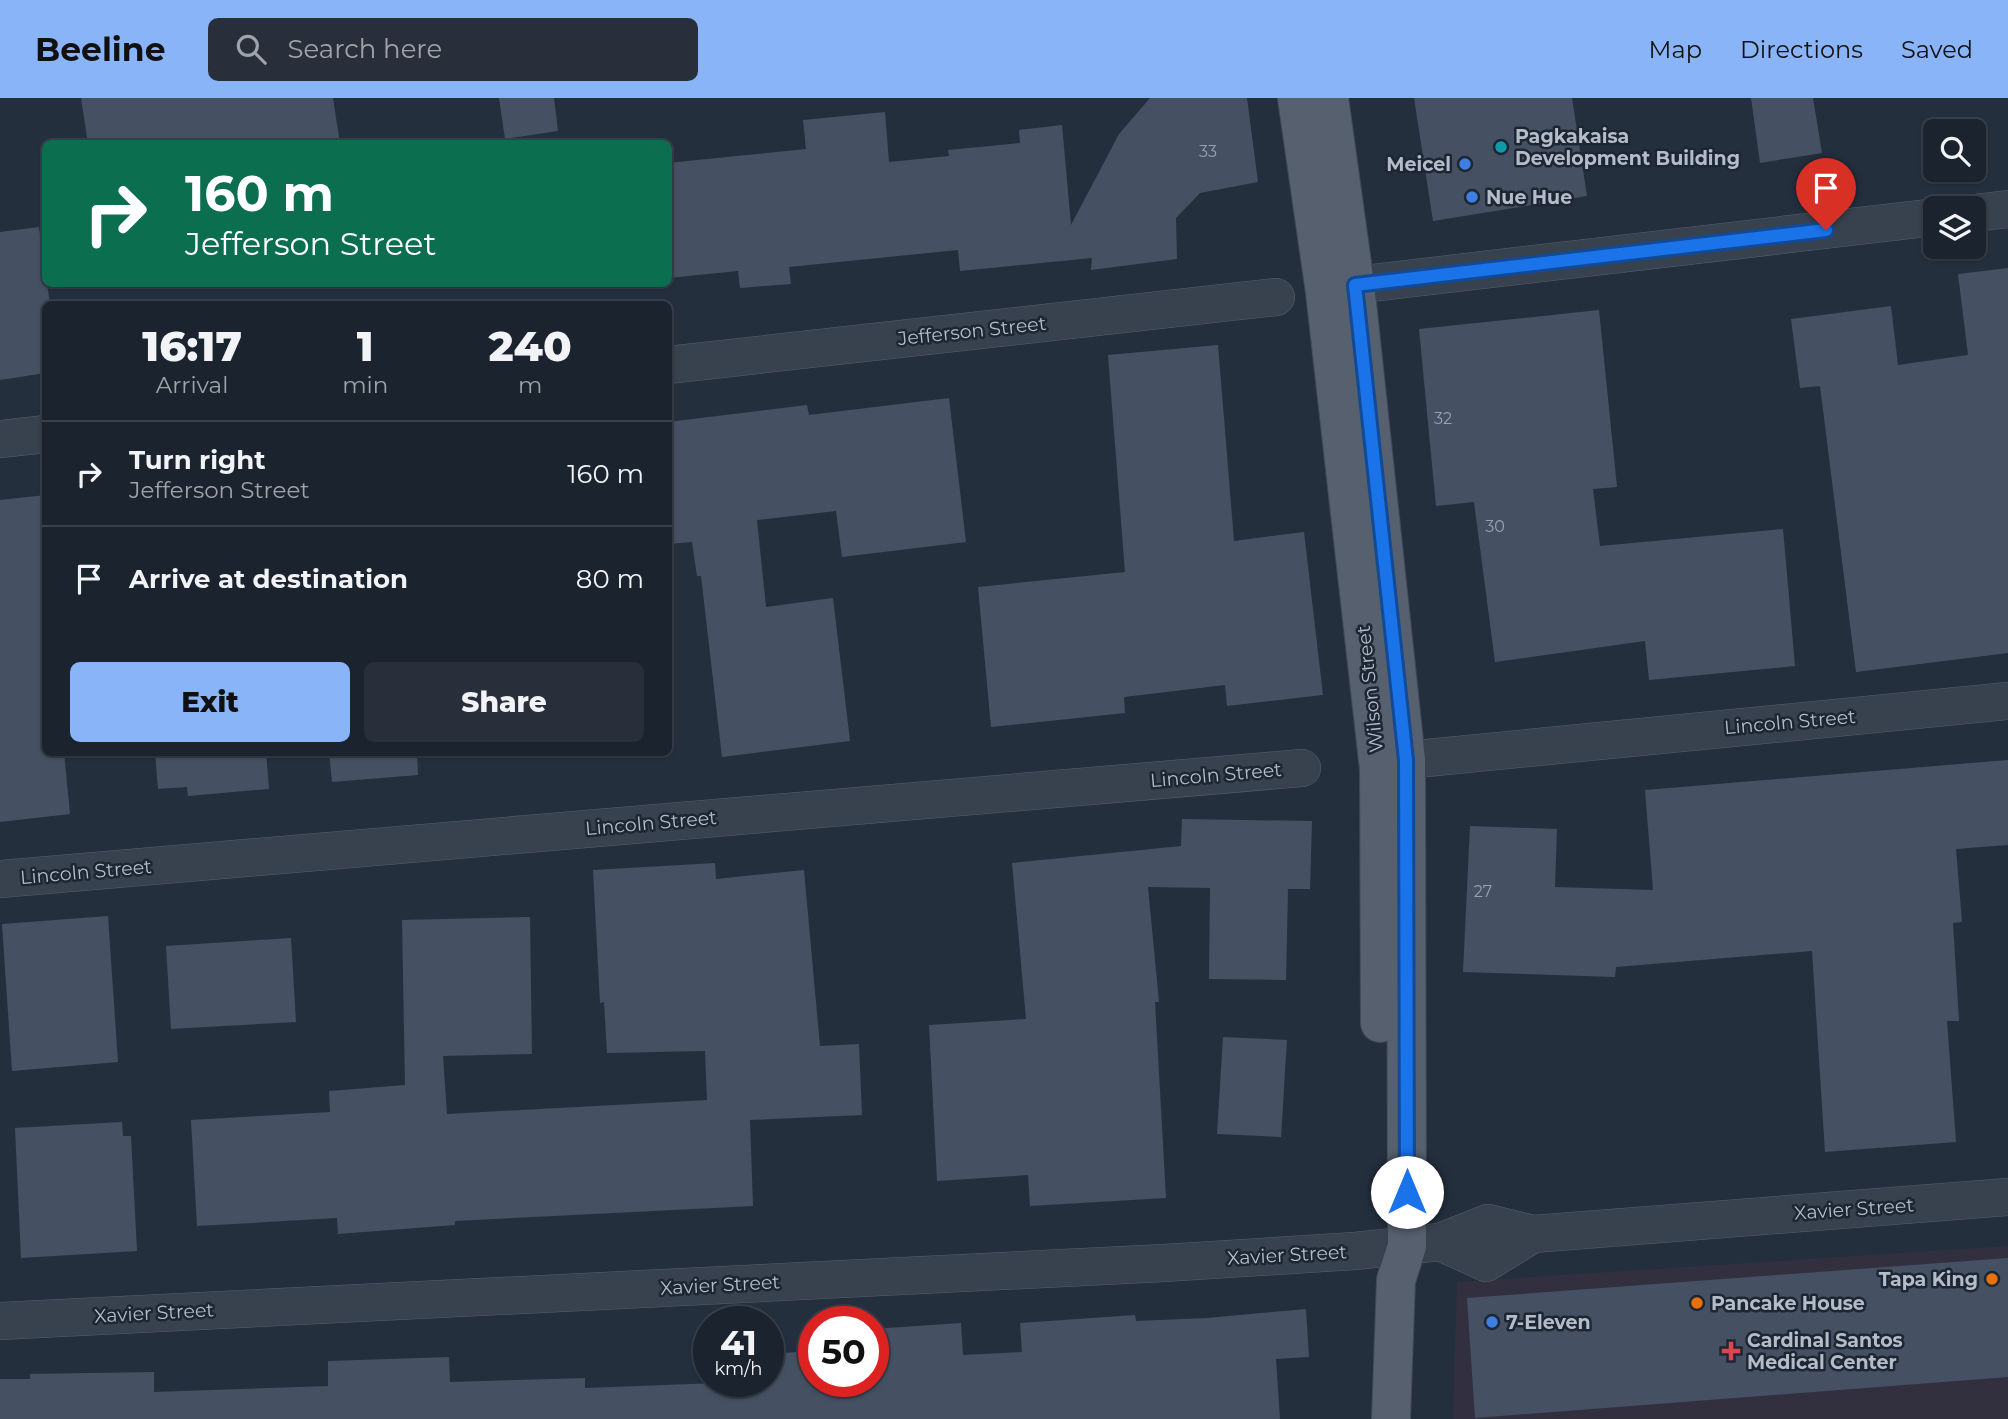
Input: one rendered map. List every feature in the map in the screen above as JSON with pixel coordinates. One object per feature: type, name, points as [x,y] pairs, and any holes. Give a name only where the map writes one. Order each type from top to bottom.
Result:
[{"type":"main road","name":"Wilson Street","points":[[1297,98],[1325,292],[1379,769],[1406,1254]]},
{"type":"main road","name":"Wilson Street","points":[[1329,98],[1355,285],[1406,760],[1406,1254],[1391,1419]]},
{"type":"street","points":[[1986,212],[2008,209]]},
{"type":"street","points":[[1355,285],[1923,219]]},
{"type":"street","name":"Jefferson Street","points":[[672,365],[1276,297]]},
{"type":"street","points":[[0,439],[42,434]]},
{"type":"street","name":"Lincoln Street","points":[[1406,760],[2008,701]]},
{"type":"street","name":"Lincoln Street","points":[[0,879],[1302,768]]},
{"type":"street","name":"Xavier Street","points":[[0,1321],[1178,1262],[1406,1254],[1486,1263],[1533,1234],[2008,1197]]},
{"type":"shaded area","name":"Cardinal Santos Medical Center","points":[[2008,1246],[2008,1419],[1453,1419],[1457,1282]]},
{"type":"building","points":[[81,98],[333,98],[339,140],[87,140]]},
{"type":"building","points":[[499,98],[554,98],[558,131],[505,139]]},
{"type":"building","points":[[1150,98],[1247,98],[1258,182],[1200,193],[1176,218],[1177,259],[1091,270],[1092,258],[960,271],[958,250],[789,267],[791,284],[740,288],[738,271],[672,278],[672,163],[806,149],[803,120],[885,112],[889,162],[949,156],[948,150],[1020,143],[1019,130],[1062,125],[1071,225],[1119,134]]},
{"type":"building","name":"Pagkakaisa Development Building","points":[[1414,98],[1572,98],[1587,196],[1433,221]]},
{"type":"building","points":[[1751,98],[1813,98],[1822,153],[1760,163]]},
{"type":"building","points":[[39,227],[42,287],[48,287],[50,301],[42,301],[42,374],[0,380],[0,232]]},
{"type":"building","points":[[2008,268],[2008,653],[1856,672],[1820,386],[1800,388],[1791,319],[1891,306],[1898,365],[1968,355],[1958,274]]},
{"type":"building","points":[[1599,310],[1617,487],[1593,489],[1600,546],[1783,529],[1795,666],[1649,680],[1645,641],[1495,662],[1474,502],[1436,506],[1419,329]]},
{"type":"building","points":[[1218,345],[1234,541],[1304,532],[1323,695],[1227,706],[1225,685],[1124,697],[1125,713],[991,727],[978,587],[1125,572],[1108,355]]},
{"type":"building","points":[[949,398],[966,542],[842,557],[836,511],[757,520],[766,607],[833,598],[850,741],[722,757],[701,576],[697,576],[692,542],[672,544],[672,422],[807,405],[809,415]]},
{"type":"building","points":[[42,495],[42,756],[64,756],[70,814],[0,822],[0,500]]},
{"type":"building","points":[[155,756],[266,756],[269,789],[188,796],[187,787],[158,789]]},
{"type":"building","points":[[329,756],[417,756],[418,775],[332,782]]},
{"type":"building","points":[[2008,760],[2008,845],[1956,849],[1962,922],[1953,923],[1959,1021],[1947,1021],[1956,1142],[1825,1152],[1812,951],[1616,967],[1615,977],[1463,972],[1470,826],[1557,829],[1555,887],[1653,890],[1645,790]]},
{"type":"building","points":[[1182,819],[1312,821],[1310,889],[1288,889],[1286,980],[1209,979],[1210,888],[1148,887],[1159,1002],[1155,1002],[1166,1198],[1030,1206],[1028,1175],[937,1181],[929,1025],[1026,1019],[1012,863],[1181,846]]},
{"type":"building","points":[[715,863],[716,879],[804,870],[820,1046],[859,1044],[862,1115],[750,1120],[753,1206],[455,1221],[455,1225],[338,1234],[337,1218],[197,1226],[191,1120],[330,1112],[329,1091],[405,1085],[402,920],[530,917],[532,1054],[443,1056],[447,1114],[707,1100],[705,1051],[607,1053],[604,1002],[600,1003],[593,870]]},
{"type":"building","points":[[108,916],[118,1062],[12,1071],[2,924]]},
{"type":"building","points":[[291,938],[296,1022],[171,1029],[166,946]]},
{"type":"building","points":[[1223,1037],[1287,1040],[1281,1137],[1217,1134]]},
{"type":"building","points":[[122,1122],[123,1136],[131,1136],[137,1251],[21,1258],[15,1128]]},
{"type":"building","name":"Cardinal Santos Medical Center","points":[[2008,1258],[2008,1377],[1475,1418],[1467,1298]]},
{"type":"building","points":[[1306,1309],[1309,1357],[1276,1359],[1280,1419],[0,1419],[0,1379],[30,1379],[30,1374],[154,1372],[154,1392],[328,1386],[328,1361],[449,1357],[450,1382],[585,1378],[585,1388],[693,1384],[693,1397],[784,1397],[784,1353],[798,1352],[798,1397],[889,1397],[889,1328],[961,1323],[963,1355],[1022,1352],[1020,1323],[1135,1315],[1136,1321]]},
{"type":"place","name":"Pagkakaisa Development Building","points":[[1501,147]]},
{"type":"place","name":"Meicel","points":[[1465,164]]},
{"type":"place","name":"Nue Hue","points":[[1472,197]]},
{"type":"place","name":"Tapa King","points":[[1992,1279]]},
{"type":"place","name":"Pancake House","points":[[1697,1303]]},
{"type":"place","name":"7-Eleven","points":[[1492,1322]]},
{"type":"place","name":"Cardinal Santos Medical Center","points":[[1731,1351]]},
{"type":"route","points":[[1407,1192],[1406,760],[1355,285],[1826,230]]}]
